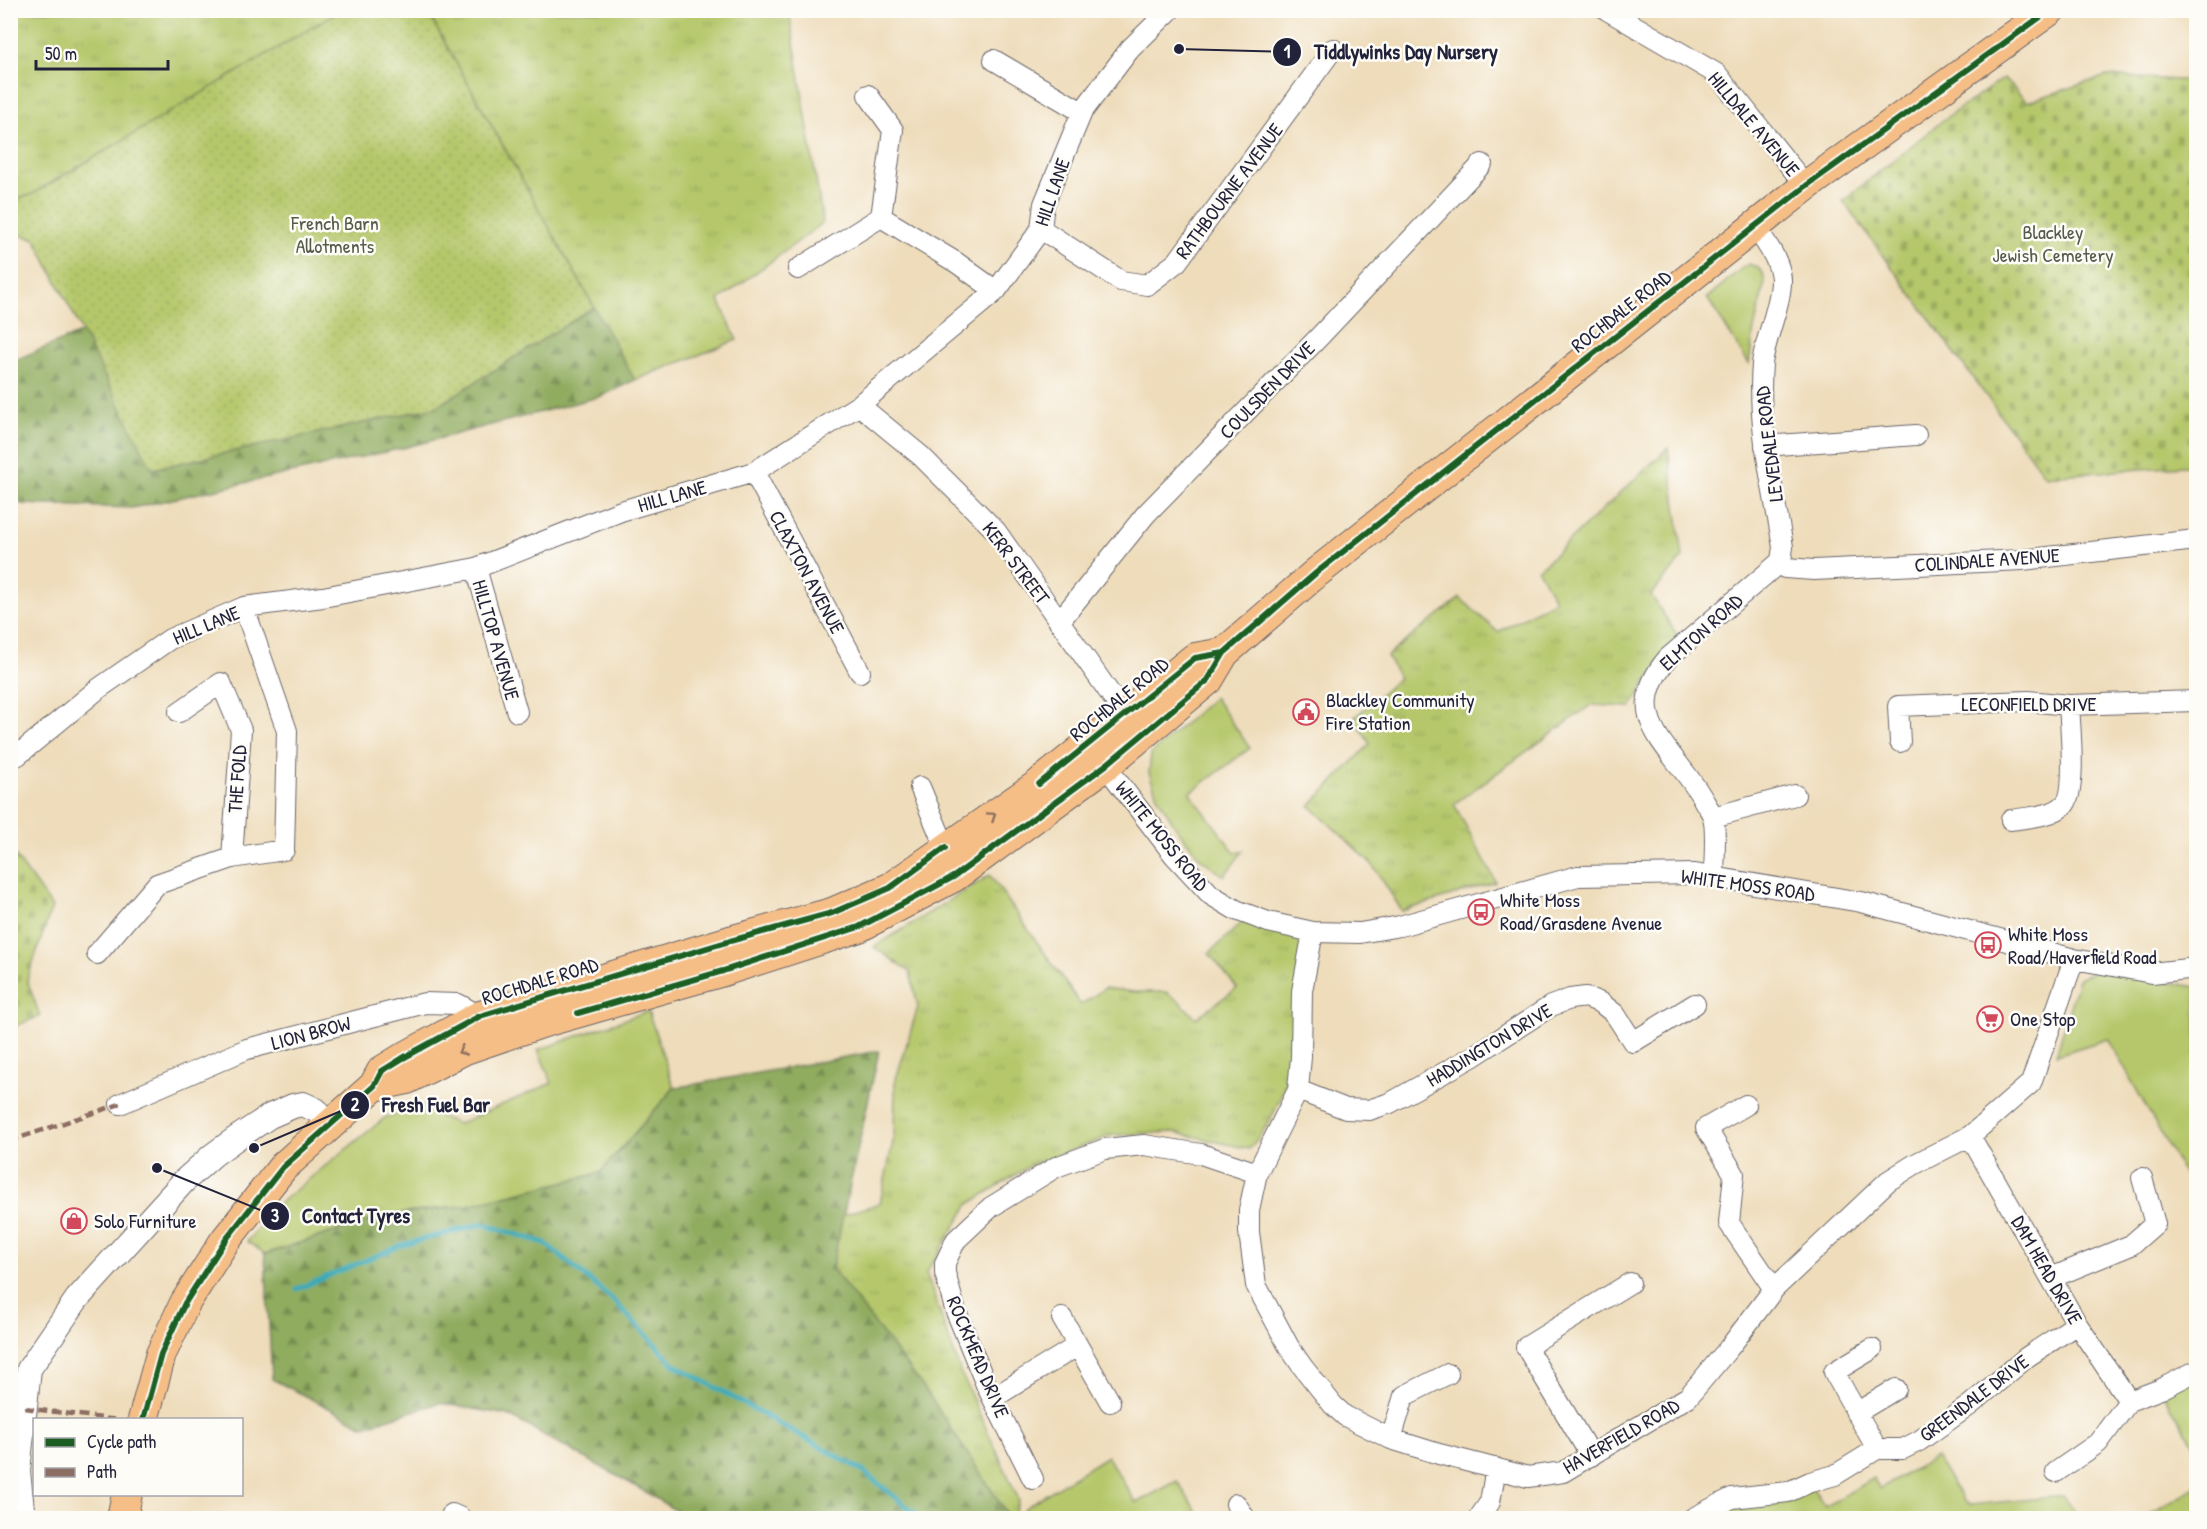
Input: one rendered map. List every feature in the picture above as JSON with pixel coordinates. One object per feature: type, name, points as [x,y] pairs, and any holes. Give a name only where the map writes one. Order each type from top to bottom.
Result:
[{"type":"main road","name":"ROCHDALE ROAD","points":[[143,1418],[161,1354],[185,1303],[224,1242],[283,1167],[374,1086],[382,1071],[403,1058],[730,942],[832,914],[951,861],[1039,784],[1097,755],[1133,726],[1195,658],[1224,653],[1316,573],[1806,186],[2050,10]]},
{"type":"main road","points":[[122,1518],[127,1496]]},
{"type":"street","name":"HILL LANE","points":[[10,759],[18,755],[98,689],[170,639],[244,608],[323,597],[476,568],[621,511],[754,472],[859,405],[996,291],[1041,229],[1044,204],[1082,112],[1130,49],[1170,10]]},
{"type":"street","name":"HILLDALE AVENUE","points":[[1607,10],[1717,74],[1806,186]]},
{"type":"street","name":"RATHBOURNE AVENUE","points":[[1041,229],[1121,281],[1147,285],[1177,262],[1334,49]]},
{"type":"street","points":[[994,60],[1082,112]]},
{"type":"street","points":[[868,95],[893,130],[881,217]]},
{"type":"street","name":"COULSDEN DRIVE","points":[[1059,622],[1146,514],[1320,336],[1482,164]]},
{"type":"street","points":[[798,269],[881,217]]},
{"type":"street","points":[[881,217],[957,263],[996,291]]},
{"type":"street","name":"LEVEDALE ROAD","points":[[1755,226],[1771,251],[1781,280],[1766,338],[1761,389],[1766,446],[1784,547],[1781,561]]},
{"type":"street","name":"KERR STREET","points":[[859,405],[921,456],[996,531],[1133,726]]},
{"type":"street","points":[[1766,446],[1916,435]]},
{"type":"street","name":"CLAXTON AVENUE","points":[[754,472],[860,672]]},
{"type":"street","name":"COLINDALE AVENUE","points":[[1781,561],[1785,568],[1814,570],[2022,560],[2196,540]]},
{"type":"street","name":"ELMTON ROAD","points":[[1714,877],[1713,817],[1696,786],[1654,732],[1648,714],[1650,686],[1668,658],[1781,561]]},
{"type":"street","name":"HILLTOP AVENUE","points":[[476,568],[517,712]]},
{"type":"street","points":[[97,954],[157,884],[232,858],[284,850],[287,731],[244,608]]},
{"type":"street","name":"THE FOLD","points":[[179,711],[221,683],[241,730],[232,858]]},
{"type":"street","name":"LECONFIELD DRIVE","points":[[1900,742],[1898,706],[2028,701],[2069,705],[2196,700]]},
{"type":"street","points":[[2011,820],[2047,814],[2057,810],[2068,801],[2072,785],[2069,705]]},
{"type":"street","name":"WHITE MOSS ROAD","points":[[1097,755],[1174,855],[1211,896],[1236,910],[1268,922],[1313,932],[1360,933],[1400,926],[1578,876],[1695,874],[1861,902],[2074,959],[2151,973],[2196,968]]},
{"type":"street","points":[[920,787],[951,861]]},
{"type":"street","points":[[1713,817],[1795,795]]},
{"type":"street","name":"HAVERFIELD ROAD","points":[[1313,932],[1302,991],[1302,1057],[1298,1090],[1257,1173],[1249,1210],[1249,1232],[1256,1285],[1289,1347],[1317,1387],[1345,1416],[1391,1439],[1528,1477],[1563,1472],[1688,1396],[1729,1348],[1774,1289],[1888,1180],[1970,1136],[2031,1083],[2074,959]]},
{"type":"street","name":"HADDINGTON DRIVE","points":[[1298,1090],[1346,1109],[1369,1110],[1390,1103],[1472,1056],[1551,1006],[1570,999],[1586,997],[1601,1003],[1615,1014],[1633,1042],[1695,1004]]},
{"type":"street","name":"LION BROW","points":[[120,1104],[247,1049],[425,1003],[458,1004],[489,1027]]},
{"type":"street","points":[[1746,1104],[1706,1128],[1734,1174],[1729,1223],[1774,1289]]},
{"type":"street","points":[[23,1518],[15,1461],[29,1369],[76,1299],[184,1181],[213,1155],[238,1137],[270,1116],[293,1106],[308,1106],[331,1124]]},
{"type":"street","name":"DAM HEAD DRIVE","points":[[1970,1136],[2077,1324],[2129,1401]]},
{"type":"street","name":"ROCKMEAD DRIVE","points":[[1033,1479],[993,1398],[955,1309],[945,1273],[945,1263],[956,1240],[991,1207],[1056,1167],[1105,1149],[1144,1145],[1190,1152],[1257,1173]]},
{"type":"street","points":[[2051,1278],[2130,1245],[2155,1224],[2142,1178]]},
{"type":"street","points":[[1591,1456],[1526,1347],[1630,1283]]},
{"type":"street","points":[[1062,1318],[1110,1402]]},
{"type":"street","name":"GREENDALE DRIVE","points":[[1693,1518],[1732,1498],[1788,1492],[1810,1482],[1835,1475],[1877,1449],[1902,1449],[1927,1436],[1970,1405],[2027,1357],[2077,1324]]},
{"type":"street","points":[[993,1398],[1077,1346]]},
{"type":"street","points":[[1872,1349],[1834,1372],[1877,1449]]},
{"type":"street","points":[[2056,1472],[2098,1443],[2129,1401],[2161,1389],[2196,1371]]},
{"type":"street","points":[[1391,1439],[1404,1396],[1448,1374]]},
{"type":"street","points":[[1856,1413],[1896,1389]]},
{"type":"street","points":[[1479,1518],[1490,1502],[1496,1468]]},
{"type":"green space","name":"French Barn Allotments","points":[[341,10],[427,11],[594,307],[436,407],[152,469],[35,239],[11,232],[11,200],[31,195]]},
{"type":"green space","points":[[11,11],[341,11],[31,195],[11,200]]},
{"type":"green space","points":[[427,11],[789,11],[823,223],[719,300],[737,340],[635,380]]},
{"type":"green space","name":"Blackley Jewish Cemetery","points":[[2106,76],[2196,81],[2196,465],[2045,476],[1843,201],[1943,120],[2004,78],[2027,102]]},
{"type":"green space","points":[[1749,264],[1757,267],[1763,273],[1765,282],[1749,364],[1707,298]]},
{"type":"green space","points":[[594,307],[635,380],[602,396],[403,448],[132,508],[21,504],[11,487],[10,362],[83,332],[153,469],[436,407]]},
{"type":"green space","points":[[1668,448],[1683,557],[1651,595],[1677,635],[1631,707],[1591,705],[1454,804],[1496,882],[1402,911],[1372,864],[1310,806],[1370,744],[1354,718],[1399,678],[1387,656],[1460,598],[1498,632],[1555,600],[1538,570]]},
{"type":"green space","points":[[1214,697],[1250,748],[1190,793],[1235,853],[1243,851],[1224,876],[1200,858],[1177,829],[1157,796],[1149,773],[1151,754]]},
{"type":"green space","points":[[11,850],[52,907],[27,980],[40,1016],[11,1028]]},
{"type":"green space","points":[[990,875],[1081,1005],[1105,988],[1134,992],[1166,992],[1196,1018],[1237,988],[1209,953],[1247,918],[1307,938],[1299,1021],[1288,1077],[1266,1127],[1249,1149],[1174,1132],[1113,1135],[1031,1165],[969,1204],[926,1273],[961,1373],[1019,1500],[1013,1518],[1010,1518],[927,1392],[832,1268],[843,1215],[880,1203],[894,1137],[895,1082],[918,1007],[910,972],[874,947]]},
{"type":"green space","points":[[2099,970],[2196,987],[2196,1196],[2108,1039],[2056,1055],[2078,979]]},
{"type":"green space","points":[[648,1011],[674,1088],[600,1173],[468,1205],[384,1216],[265,1254],[247,1241],[277,1205],[386,1117],[435,1104],[439,1116],[458,1124],[552,1083],[538,1050]]},
{"type":"green space","points":[[879,1051],[832,1268],[927,1392],[1010,1518],[688,1518],[508,1415],[439,1403],[364,1426],[272,1379],[265,1254],[384,1216],[468,1205],[600,1173],[674,1088]]},
{"type":"green space","points":[[2196,1372],[2196,1449],[2161,1389]]},
{"type":"green space","points":[[1107,1456],[1136,1503],[1177,1481],[1201,1518],[1016,1518],[1029,1505]]},
{"type":"green space","points":[[1935,1457],[1964,1501],[1970,1505],[2064,1496],[2079,1518],[1703,1518],[1729,1503],[1812,1488],[1825,1507],[1873,1478],[1880,1489]]},
{"type":"green space","points":[[2196,1487],[2196,1518],[2144,1518]]},
{"type":"waterway","points":[[297,1289],[402,1245],[482,1224],[545,1243],[611,1298],[675,1365],[860,1469],[921,1518]]},
{"type":"marked path","points":[[10,1141],[120,1104]]},
{"type":"marked path","points":[[25,1408],[102,1418]]},
{"type":"cycle path","points":[[578,1013],[723,971],[859,927],[955,876],[1106,765],[1208,680],[1224,653],[1316,573],[1806,186],[2050,10]]},
{"type":"cycle path","points":[[1039,784],[1195,658],[1224,653]]},
{"type":"cycle path","points":[[144,1418],[161,1354],[185,1303],[224,1242],[283,1167],[374,1086],[382,1071],[480,1016],[832,913],[890,888],[945,848]]},
{"type":"place","name":"Tiddlywinks Day Nursery","points":[[1179,49]]},
{"type":"place","name":"Blackley Community Fire Station","points":[[1306,712]]},
{"type":"place","name":"White Moss Road/Grasdene Avenue","points":[[1481,912]]},
{"type":"place","name":"White Moss Road/Haverfield Road","points":[[1988,945]]},
{"type":"place","name":"One Stop","points":[[1990,1019]]},
{"type":"place","name":"Fresh Fuel Bar","points":[[254,1148]]},
{"type":"place","name":"Contact Tyres","points":[[157,1168]]},
{"type":"place","name":"Solo Furniture","points":[[74,1221]]}]
